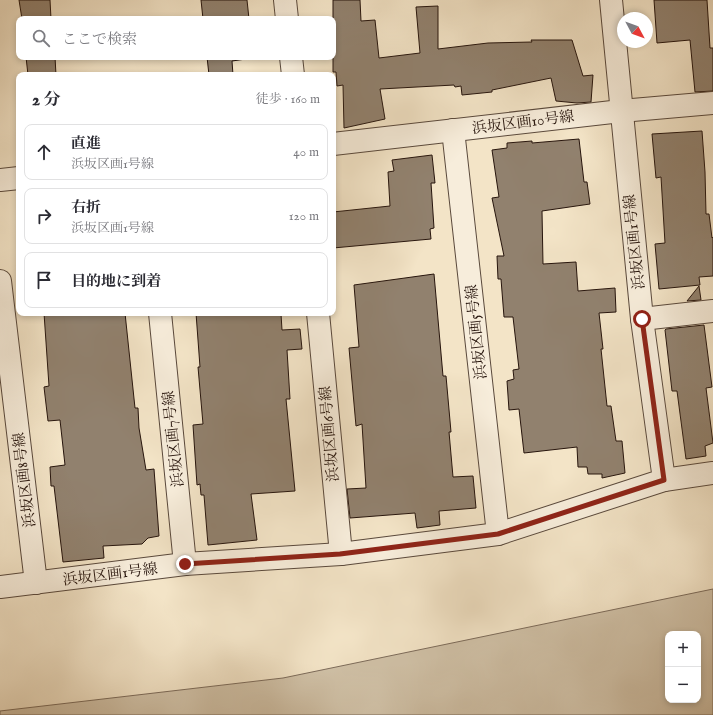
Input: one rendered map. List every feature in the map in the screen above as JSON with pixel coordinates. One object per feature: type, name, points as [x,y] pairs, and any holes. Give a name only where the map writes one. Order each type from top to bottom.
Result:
[{"type":"street","points":[[285,0],[287,16]]},
{"type":"street","name":"浜坂区画1号線","points":[[0,587],[185,564],[340,554],[498,534],[664,480],[642,319],[610,0]]},
{"type":"street","points":[[292,60],[294,72]]},
{"type":"street","name":"浜坂区画10号線","points":[[336,144],[621,110],[713,103]]},
{"type":"street","name":"浜坂区画5号線","points":[[453,130],[498,534]]},
{"type":"street","points":[[0,180],[16,178]]},
{"type":"street","name":"浜坂区画8号線","points":[[0,281],[36,583]]},
{"type":"street","points":[[642,319],[713,312]]},
{"type":"street","name":"浜坂区画7号線","points":[[160,316],[185,564]]},
{"type":"street","name":"浜坂区画6号線","points":[[318,316],[340,554]]},
{"type":"street","points":[[664,480],[713,474]]},
{"type":"shaded area","points":[[713,589],[713,715],[0,715],[0,711],[283,678]]},
{"type":"building","points":[[19,0],[50,0],[51,16],[22,16]]},
{"type":"building","points":[[201,0],[247,0],[249,16],[203,16]]},
{"type":"building","points":[[333,0],[360,0],[361,21],[375,20],[379,58],[420,53],[416,7],[438,6],[438,49],[488,43],[532,42],[531,40],[572,40],[583,76],[593,75],[591,102],[577,103],[556,101],[551,78],[492,90],[492,92],[462,95],[461,86],[455,87],[454,85],[380,89],[385,119],[344,128],[343,85],[337,86],[336,72],[333,72],[333,60],[336,60],[336,16],[333,16]]},
{"type":"building","points":[[654,0],[707,0],[710,48],[713,48],[713,91],[695,92],[690,40],[657,43]]},
{"type":"building","points":[[26,60],[55,60],[56,72],[28,72]]},
{"type":"building","points":[[207,60],[239,60],[232,61],[233,72],[209,72]]},
{"type":"building","points":[[702,131],[706,214],[709,214],[712,238],[713,237],[713,276],[699,277],[700,285],[659,289],[655,244],[665,243],[661,177],[656,178],[652,134]]},
{"type":"building","points":[[579,139],[584,182],[587,182],[590,204],[542,211],[543,264],[576,262],[578,291],[615,288],[616,312],[599,313],[607,406],[611,406],[616,441],[622,441],[625,473],[602,478],[602,474],[588,474],[587,467],[578,467],[577,447],[524,453],[519,409],[509,410],[507,381],[514,379],[513,370],[519,369],[513,317],[504,317],[501,279],[498,279],[497,256],[504,256],[492,198],[499,197],[492,150],[507,148],[507,143],[532,141],[532,143]]},
{"type":"building","points":[[432,155],[435,183],[431,183],[434,228],[430,229],[431,239],[336,248],[336,212],[390,206],[388,172],[394,171],[392,160]]},
{"type":"building","points":[[434,274],[443,376],[446,376],[453,477],[473,476],[476,508],[439,511],[440,525],[417,528],[415,513],[350,518],[347,489],[366,488],[362,424],[356,426],[349,348],[359,347],[354,285]]},
{"type":"building","points":[[699,286],[701,300],[687,301]]},
{"type":"building","points":[[44,316],[125,316],[135,408],[138,408],[139,428],[146,470],[154,469],[159,536],[148,538],[142,544],[103,546],[104,558],[63,562],[54,486],[51,486],[50,467],[65,465],[60,420],[48,421],[44,387],[49,386]]},
{"type":"building","points":[[196,316],[281,316],[282,330],[300,329],[302,349],[287,350],[290,399],[286,399],[295,491],[251,494],[257,540],[208,545],[204,495],[201,495],[200,484],[197,485],[193,425],[203,424],[198,367],[200,367]]},
{"type":"building","points":[[704,325],[712,387],[706,388],[713,443],[705,446],[706,456],[686,459],[677,391],[672,391],[665,330]]},
{"type":"route","points":[[185,564],[340,554],[498,534],[664,480],[642,319]]}]
